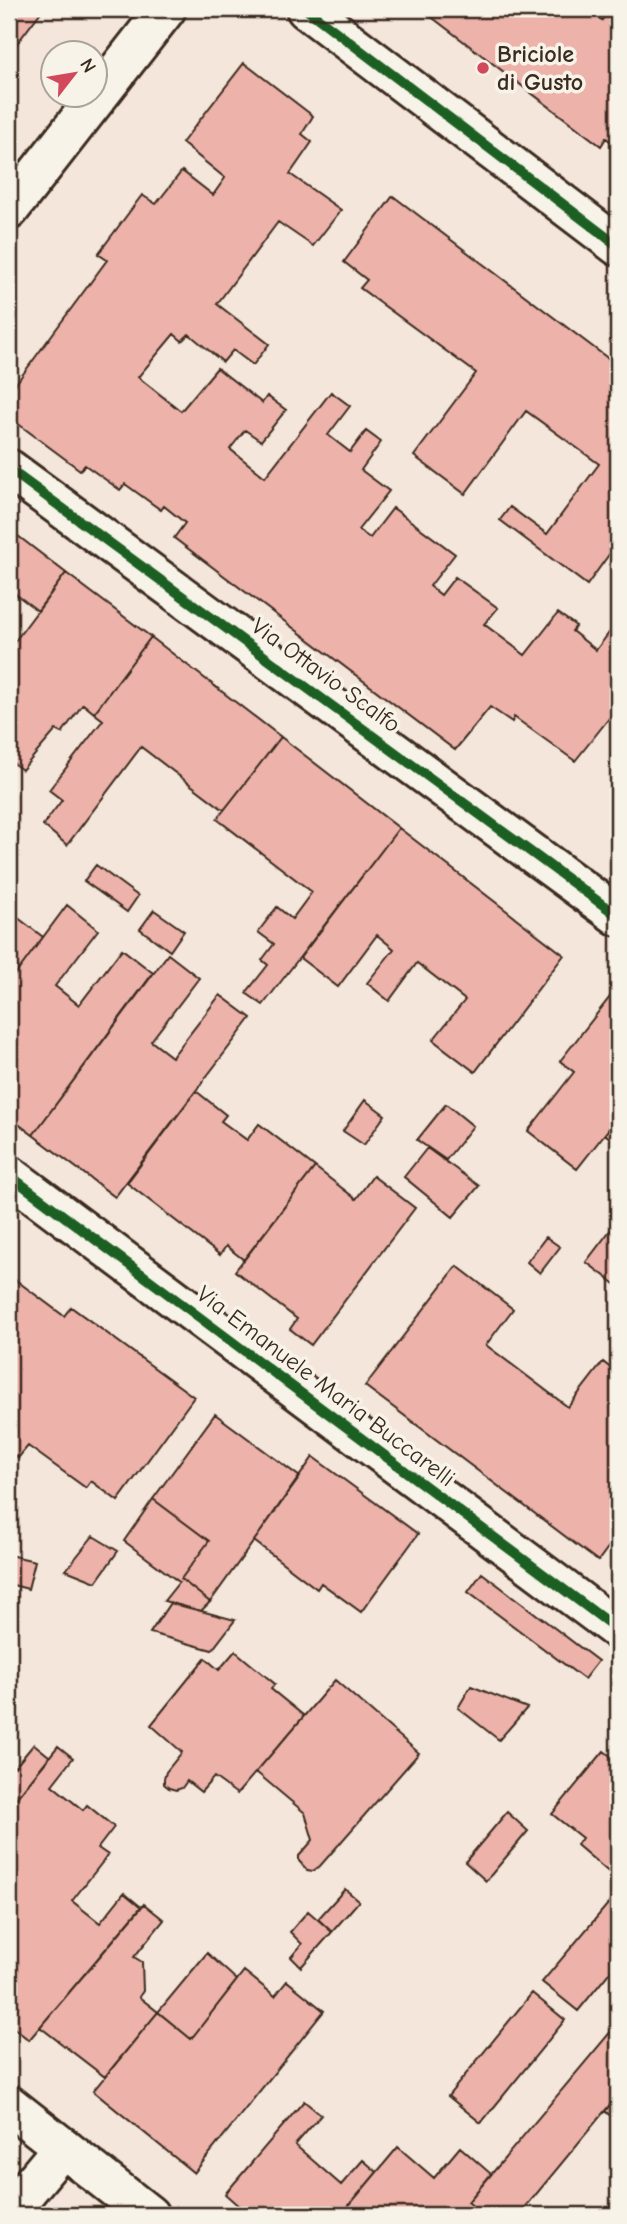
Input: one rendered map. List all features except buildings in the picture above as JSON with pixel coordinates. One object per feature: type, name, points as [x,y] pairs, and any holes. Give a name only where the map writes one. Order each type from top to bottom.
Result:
[{"type":"street","points":[[9,210],[166,9]]},
{"type":"street","points":[[306,9],[618,246]]},
{"type":"street","name":"Via Ottavio Scalfo","points":[[9,469],[618,916]]},
{"type":"street","name":"Via Emanuele Maria Buccarelli","points":[[9,1175],[618,1630]]},
{"type":"street","points":[[9,2105],[149,2215]]},
{"type":"street","points":[[9,2212],[63,2147]]},
{"type":"cycle path","points":[[306,9],[618,246]]},
{"type":"cycle path","points":[[9,469],[618,916]]},
{"type":"cycle path","points":[[9,1175],[618,1630]]},
{"type":"place","name":"Briciole di Gusto","points":[[483,68]]}]
